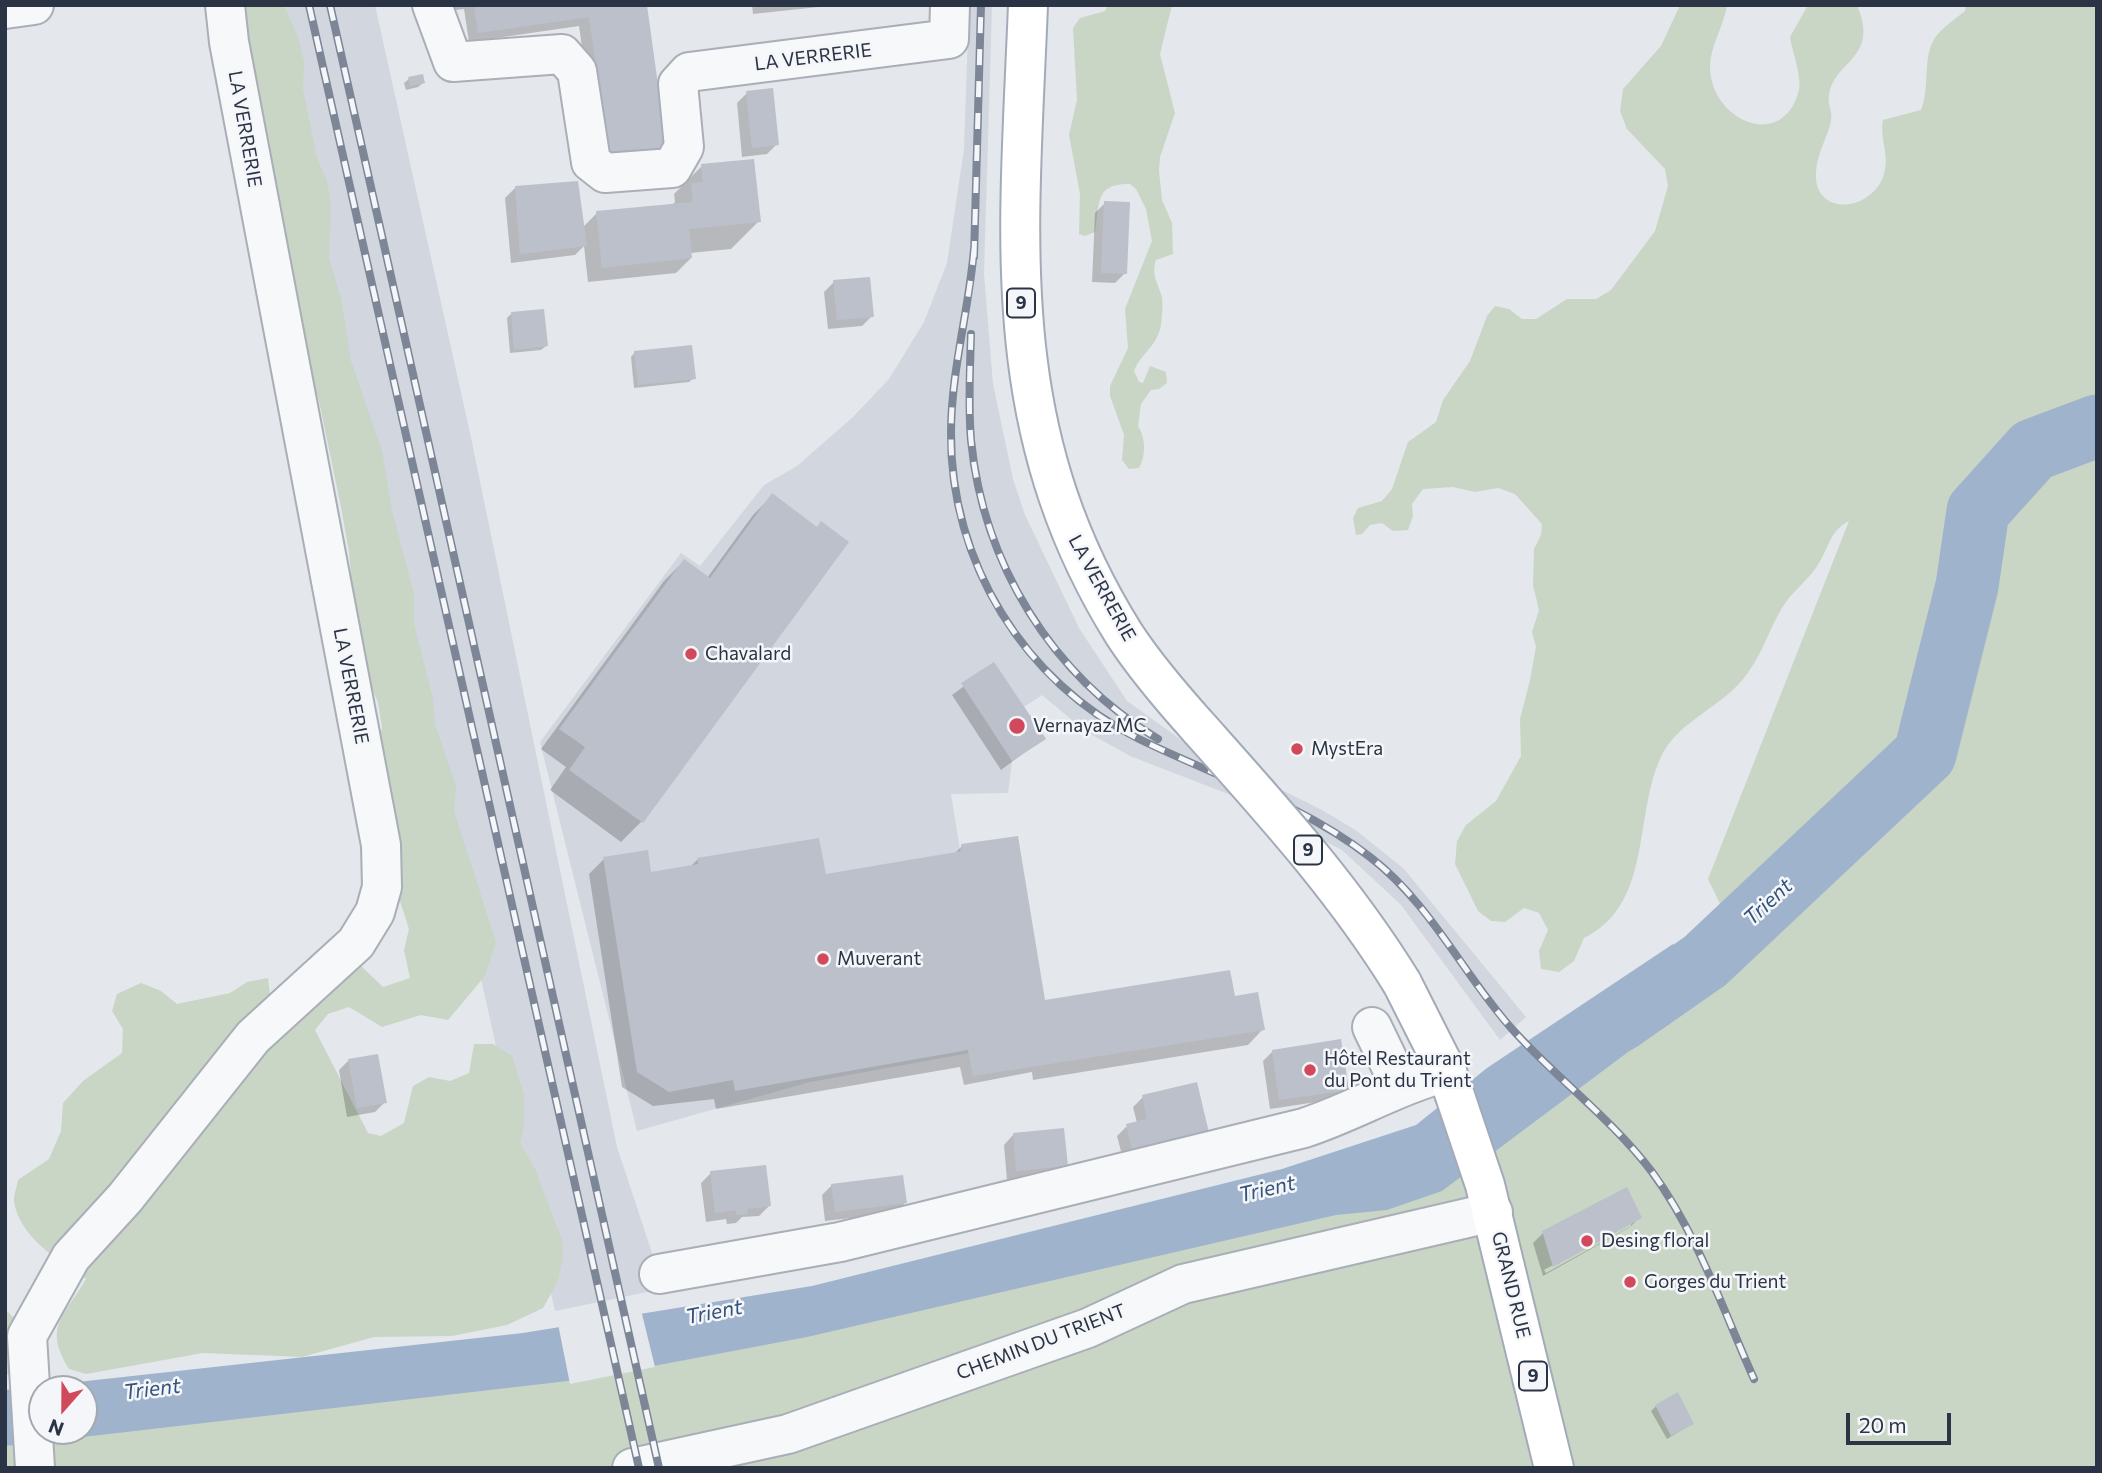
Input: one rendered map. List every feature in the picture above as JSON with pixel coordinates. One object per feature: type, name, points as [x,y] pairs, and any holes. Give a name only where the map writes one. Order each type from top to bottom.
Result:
[{"type":"main road","name":"LA VERRERIE","points":[[1028,5],[1020,268],[1028,375],[1038,432],[1070,530],[1108,608],[1151,672],[1323,867],[1369,930],[1402,983],[1451,1083]]},
{"type":"main road","name":"9","points":[[1451,1083],[1489,1198]]},
{"type":"main road","name":"GRAND RUE","points":[[1489,1198],[1554,1468]]},
{"type":"street","points":[[5,9],[34,5]]},
{"type":"street","name":"LA VERRERIE","points":[[36,1468],[27,1336],[71,1257],[125,1198],[253,1037],[356,943],[375,912],[384,873],[356,705],[297,412],[229,42],[225,5]]},
{"type":"street","name":"LA VERRERIE","points":[[432,5],[453,62],[562,54],[577,71],[591,162],[605,173],[672,168],[684,147],[678,84],[689,72],[949,22]]},
{"type":"street","points":[[1372,1027],[1401,1087]]},
{"type":"street","points":[[659,1274],[841,1242],[1304,1128],[1345,1114],[1401,1087],[1451,1083]]},
{"type":"street","name":"CHEMIN DU TRIENT","points":[[632,1468],[788,1434],[1088,1328],[1183,1284],[1489,1198]]},
{"type":"shaded area","points":[[264,5],[375,5],[470,433],[617,1147],[659,1274],[652,1291],[555,1311]]},
{"type":"shaded area","points":[[969,5],[992,5],[984,274],[993,384],[1013,479],[1025,515],[1079,628],[1127,701],[1183,741],[1322,810],[1357,831],[1404,869],[1526,1017],[1500,1040],[1401,905],[1342,850],[1241,799],[1130,756],[1085,731],[1042,695],[1024,707],[1046,739],[1012,761],[1008,793],[951,794],[992,1049],[810,1082],[637,1131],[540,742],[681,553],[700,566],[764,485],[797,466],[853,417],[889,379],[924,322],[947,263],[964,149]]},
{"type":"green space","points":[[246,5],[284,5],[298,37],[304,62],[303,89],[317,158],[327,181],[331,204],[329,258],[341,298],[351,361],[382,451],[392,510],[414,594],[414,624],[433,699],[435,725],[456,785],[454,811],[496,942],[485,976],[448,1020],[421,1015],[382,1027],[349,1007],[328,1014],[315,1030],[368,1133],[381,1136],[404,1123],[413,1086],[429,1077],[450,1081],[469,1073],[474,1044],[493,1044],[512,1056],[524,1095],[524,1125],[520,1143],[535,1169],[562,1240],[563,1256],[558,1281],[543,1308],[507,1325],[452,1336],[374,1337],[302,1357],[203,1353],[86,1374],[69,1369],[61,1354],[57,1332],[64,1313],[86,1279],[53,1256],[32,1237],[18,1215],[14,1200],[18,1180],[49,1159],[61,1131],[63,1103],[83,1081],[122,1053],[123,1029],[112,1011],[117,994],[141,983],[161,991],[177,1004],[230,993],[247,982],[268,978],[274,1028],[358,963],[383,987],[410,978],[404,950],[409,929],[398,895],[401,865],[376,751],[382,727],[378,702],[358,661],[349,552],[319,401],[295,325],[244,33]]},
{"type":"green space","points":[[1108,5],[1172,5],[1160,54],[1175,113],[1160,157],[1159,171],[1162,200],[1172,223],[1173,254],[1156,260],[1155,275],[1162,297],[1161,325],[1156,339],[1134,371],[1139,382],[1143,383],[1150,366],[1166,372],[1167,383],[1159,389],[1151,390],[1141,404],[1138,426],[1144,441],[1143,458],[1139,468],[1129,469],[1122,460],[1124,435],[1110,396],[1110,386],[1128,348],[1125,309],[1152,241],[1146,209],[1136,189],[1130,184],[1110,187],[1104,191],[1095,232],[1085,236],[1079,234],[1080,194],[1069,135],[1077,100],[1073,28],[1080,18],[1105,11]]},
{"type":"green space","points":[[1680,5],[1727,5],[1711,59],[1713,86],[1722,102],[1734,114],[1748,122],[1764,124],[1778,120],[1791,109],[1799,90],[1798,71],[1790,37],[1808,5],[1857,5],[1863,23],[1863,37],[1860,48],[1833,83],[1829,98],[1831,121],[1816,172],[1817,186],[1823,196],[1832,202],[1855,203],[1876,189],[1883,177],[1883,120],[1921,110],[1932,43],[1942,30],[1965,11],[1966,5],[2097,5],[2097,1468],[5,1468],[5,1406],[28,1422],[28,1445],[98,1445],[98,1428],[561,1344],[1427,1154],[1740,945],[1708,879],[1849,521],[1834,534],[1815,569],[1786,602],[1747,674],[1726,696],[1677,734],[1668,746],[1652,782],[1638,858],[1621,904],[1606,923],[1584,938],[1574,961],[1559,972],[1541,969],[1539,951],[1548,930],[1539,913],[1524,908],[1505,922],[1491,921],[1478,911],[1455,864],[1457,841],[1466,825],[1496,801],[1521,756],[1520,719],[1536,647],[1532,632],[1539,610],[1533,585],[1534,549],[1541,535],[1542,524],[1515,494],[1498,488],[1475,492],[1453,487],[1423,489],[1412,504],[1413,516],[1408,530],[1393,531],[1382,523],[1370,525],[1362,534],[1356,535],[1353,518],[1358,508],[1382,501],[1392,489],[1408,442],[1436,422],[1443,400],[1470,361],[1487,316],[1495,306],[1509,309],[1522,319],[1536,319],[1567,299],[1596,299],[1611,290],[1655,231],[1668,186],[1665,169],[1627,129],[1620,111],[1623,89],[1661,46]]},
{"type":"green space","points":[[5,1309],[14,1318],[14,1371],[5,1376]]},
{"type":"water","points":[[1673,944],[1707,993],[1442,1191],[1387,1210],[1336,1215],[807,1337],[585,1379],[98,1435],[98,1380],[523,1333],[812,1286],[1282,1169],[1416,1125],[1487,1068]]},
{"type":"water","points":[[28,1387],[28,1443],[5,1446],[5,1390]]},
{"type":"pier","points":[[641,1310],[655,1367],[570,1384],[558,1324]]},
{"type":"building","points":[[474,5],[647,5],[667,150],[609,158],[589,17],[478,33]]},
{"type":"building","points":[[423,74],[425,83],[410,86],[408,77]]},
{"type":"building","points":[[773,88],[779,145],[752,148],[746,91]]},
{"type":"building","points":[[754,159],[761,222],[689,229],[692,258],[602,268],[596,211],[693,202],[691,183],[703,182],[701,164]]},
{"type":"building","points":[[578,181],[587,246],[520,254],[515,186]]},
{"type":"building","points":[[1104,201],[1130,202],[1127,274],[1101,273]]},
{"type":"building","points":[[870,277],[874,317],[837,320],[833,280]]},
{"type":"building","points":[[544,309],[548,346],[514,350],[511,312]]},
{"type":"building","points":[[692,345],[696,379],[638,385],[634,351]]},
{"type":"building","name":"Chavalard","points":[[772,493],[817,527],[821,521],[849,542],[643,823],[569,770],[585,747],[559,729],[684,559],[710,578]]},
{"type":"building","points":[[994,662],[1046,739],[1012,761],[961,683]]},
{"type":"building","name":"Muverant","points":[[1018,836],[1045,1000],[1230,970],[1235,996],[1258,992],[1265,1030],[973,1076],[968,1050],[735,1091],[733,1080],[669,1092],[637,1072],[603,857],[648,850],[651,872],[698,864],[697,858],[819,838],[826,874],[962,851],[961,844]]},
{"type":"building","name":"Hôtel Restaurant du Pont du Trient","points":[[1341,1039],[1349,1090],[1279,1100],[1272,1050]]},
{"type":"building","points":[[378,1054],[387,1103],[357,1108],[348,1059]]},
{"type":"building","points":[[1197,1082],[1210,1137],[1133,1154],[1126,1124],[1147,1119],[1142,1095]]},
{"type":"building","points":[[1064,1128],[1068,1166],[1016,1171],[1013,1133]]},
{"type":"building","points":[[766,1165],[771,1206],[747,1209],[748,1214],[736,1215],[736,1210],[715,1213],[710,1171]]},
{"type":"building","points":[[903,1175],[907,1203],[835,1212],[831,1184]]},
{"type":"building","points":[[1627,1187],[1642,1218],[1553,1267],[1542,1231]]},
{"type":"building","points":[[1678,1392],[1694,1424],[1671,1436],[1655,1405]]},
{"type":"waterway","name":"Trient","points":[[1619,1021],[1705,961],[1925,754],[1967,586],[1978,511],[2033,450],[2097,426]]},
{"type":"railway","points":[[309,5],[639,1468]]},
{"type":"railway","points":[[330,5],[659,1468]]},
{"type":"railway","points":[[974,257],[981,5]]},
{"type":"railway","points":[[974,249],[952,410],[954,481],[964,527],[980,571],[1002,613],[1029,651],[1061,685],[1098,715],[1139,739],[1288,806],[1344,838],[1391,875],[1428,917],[1512,1029],[1602,1116],[1652,1172],[1683,1220],[1696,1246],[1754,1379]]},
{"type":"railway","points":[[971,334],[971,440],[978,486],[990,530],[1007,572],[1029,612],[1055,649],[1085,683],[1120,713],[1158,739]]},
{"type":"place","name":"Chavalard","points":[[691,654]]},
{"type":"place","name":"Vernayaz MC","points":[[1017,726]]},
{"type":"place","name":"MystEra","points":[[1297,749]]},
{"type":"place","name":"Muverant","points":[[823,959]]},
{"type":"place","name":"Hôtel Restaurant du Pont du Trient","points":[[1310,1070]]},
{"type":"place","name":"Desing floral","points":[[1587,1241]]},
{"type":"place","name":"Gorges du Trient","points":[[1630,1282]]}]
